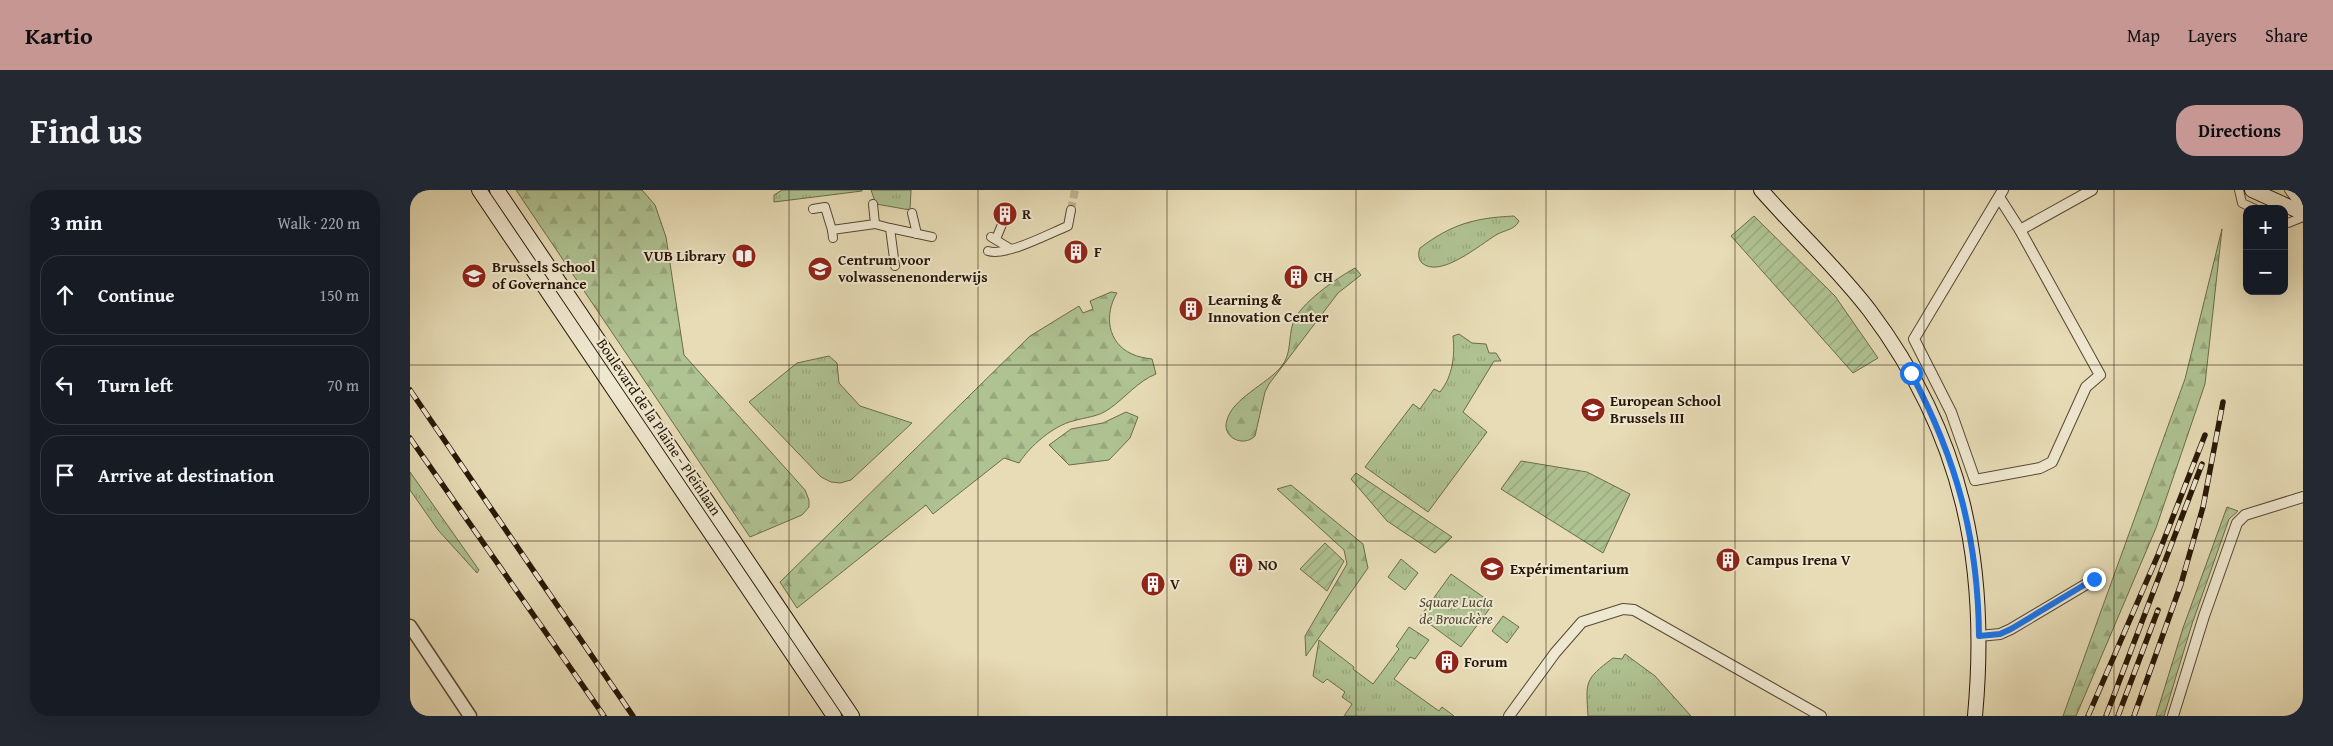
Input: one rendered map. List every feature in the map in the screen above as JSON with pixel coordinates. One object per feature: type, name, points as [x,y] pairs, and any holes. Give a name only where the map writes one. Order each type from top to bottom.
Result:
[{"type":"main road","name":"Boulevard de la Plaine - Pleinlaan","points":[[479,190],[834,716]]},
{"type":"main road","name":"Boulevard de la Plaine - Pleinlaan","points":[[497,190],[852,716]]},
{"type":"main road","points":[[1761,190],[1843,278],[1869,310],[1895,346],[1927,403],[1939,429],[1956,474],[1966,516],[1978,595],[1979,636],[1975,716]]},
{"type":"main road","points":[[2252,190],[2303,215]]},
{"type":"street","points":[[2020,230],[2092,190]]},
{"type":"street","points":[[2239,190],[2242,203],[2246,205]]},
{"type":"street","points":[[2289,190],[2303,209]]},
{"type":"street","points":[[2001,193],[2100,375],[2086,388],[2052,462],[2040,468],[1976,480],[1951,412],[1914,339],[2001,193]]},
{"type":"street","points":[[873,204],[875,224]]},
{"type":"street","points":[[813,209],[825,207],[832,234],[875,224],[932,237]]},
{"type":"street","points":[[988,251],[1011,249],[1068,226],[1071,210]]},
{"type":"street","points":[[912,213],[917,234]]},
{"type":"street","points":[[2288,223],[2303,215]]},
{"type":"street","points":[[1003,222],[994,238],[1011,249]]},
{"type":"street","points":[[857,227],[858,236]]},
{"type":"street","points":[[890,228],[895,266]]},
{"type":"street","points":[[2173,716],[2204,616],[2237,523],[2245,515],[2303,497]]},
{"type":"street","points":[[1979,636],[2000,634],[2011,629],[2094,579]]},
{"type":"street","points":[[1509,716],[1554,653],[1582,622],[1623,609],[1634,610],[1821,716]]},
{"type":"street","points":[[410,626],[470,716]]},
{"type":"street","points":[[812,683],[824,675]]},
{"type":"green space","points":[[516,190],[642,190],[655,205],[666,237],[684,355],[805,490],[809,500],[809,507],[802,515],[750,537]]},
{"type":"green space","points":[[782,190],[862,191],[774,202],[774,195]]},
{"type":"green space","points":[[871,190],[911,190],[910,210],[876,204]]},
{"type":"green space","points":[[494,195],[556,288],[553,290],[490,198]]},
{"type":"green space","points":[[1514,216],[1519,221],[1515,226],[1496,235],[1449,264],[1430,267],[1420,260],[1420,248],[1453,228],[1487,218]]},
{"type":"green space","points":[[1754,216],[1835,296],[1878,358],[1853,373],[1731,236]]},
{"type":"green space","points":[[2222,229],[2205,384],[2156,528],[2076,716],[2063,716],[2185,379]]},
{"type":"green space","points":[[1355,268],[1361,275],[1338,293],[1269,384],[1265,392],[1255,436],[1245,441],[1234,439],[1230,436],[1226,426],[1230,412],[1243,398],[1281,367],[1287,357],[1291,329],[1297,316],[1320,292]]},
{"type":"green space","points":[[1111,292],[1117,293],[1110,310],[1109,319],[1110,327],[1117,343],[1132,354],[1152,359],[1156,374],[1143,381],[1105,412],[1065,424],[1050,432],[1029,450],[1019,463],[1004,458],[933,514],[926,505],[797,608],[780,582],[1030,336],[1079,306],[1083,313],[1093,309],[1090,301]]},
{"type":"green space","points":[[559,293],[726,539],[722,542],[556,295]]},
{"type":"green space","points":[[1459,334],[1472,343],[1486,344],[1489,353],[1496,353],[1501,361],[1494,361],[1463,412],[1487,432],[1428,512],[1365,467],[1413,404],[1420,409],[1434,389],[1440,392],[1448,379],[1452,365],[1454,351],[1453,336]]},
{"type":"green space","points":[[829,356],[837,363],[839,383],[860,406],[912,423],[851,480],[840,483],[831,482],[821,477],[749,402],[797,363]]},
{"type":"green space","points":[[1126,412],[1138,417],[1130,438],[1109,460],[1069,465],[1049,445],[1071,429],[1103,423]]},
{"type":"green space","points":[[1521,461],[1587,472],[1630,494],[1603,553],[1501,489]]},
{"type":"green space","points":[[410,472],[479,570],[477,573],[438,530],[410,490]]},
{"type":"green space","points":[[1356,473],[1452,537],[1435,553],[1387,521],[1351,479]]},
{"type":"green space","points":[[1291,485],[1363,544],[1368,568],[1306,656],[1305,636],[1347,564],[1344,550],[1277,489]]},
{"type":"green space","points":[[2227,507],[2238,511],[2229,519],[2192,624],[2164,716],[2156,716],[2183,628]]},
{"type":"green space","points":[[1325,543],[1344,561],[1327,591],[1300,569]]},
{"type":"green space","points":[[1401,559],[1418,573],[1405,590],[1388,577]]},
{"type":"green space","name":"Square Lucia de Brouckère","points":[[1451,574],[1493,604],[1461,647],[1420,617]]},
{"type":"green space","points":[[1503,616],[1519,627],[1507,643],[1492,631]]},
{"type":"green space","points":[[1409,627],[1429,640],[1415,659],[1410,657],[1394,679],[1439,711],[1442,707],[1454,716],[1344,716],[1352,704],[1342,697],[1345,692],[1327,679],[1323,683],[1313,676],[1319,640],[1373,684],[1399,649],[1396,646]]},
{"type":"green space","points":[[1625,654],[1655,676],[1691,716],[1588,716],[1587,688],[1589,682],[1597,671],[1613,658],[1622,659]]},
{"type":"tunnel","points":[[1071,210],[1075,190]]},
{"type":"railway","points":[[410,390],[633,716]]},
{"type":"railway","points":[[2134,716],[2181,584],[2203,507],[2223,402]]},
{"type":"railway","points":[[2088,716],[2158,555],[2205,435]]},
{"type":"railway","points":[[410,438],[604,716]]},
{"type":"railway","points":[[2106,716],[2202,464]]},
{"type":"railway","points":[[2118,716],[2158,610]]},
{"type":"place","name":"R","points":[[1005,214]]},
{"type":"place","name":"F","points":[[1076,252]]},
{"type":"place","name":"VUB Library","points":[[744,256]]},
{"type":"place","name":"Centrum voor volwassenenonderwijs","points":[[820,269]]},
{"type":"place","name":"Brussels School of Governance","points":[[474,276]]},
{"type":"place","name":"CH","points":[[1296,277]]},
{"type":"place","name":"Learning & Innovation Center","points":[[1191,309]]},
{"type":"place","name":"European School Brussels III","points":[[1593,410]]},
{"type":"place","name":"Campus Irena V","points":[[1728,560]]},
{"type":"place","name":"NO","points":[[1241,565]]},
{"type":"place","name":"Expérimentarium","points":[[1492,569]]},
{"type":"place","name":"V","points":[[1153,584]]},
{"type":"place","name":"Forum","points":[[1447,662]]},
{"type":"route","points":[[1911,373],[1939,429],[1956,474],[1973,551],[1978,595],[1979,636],[2000,634],[2011,629],[2094,579]]}]
